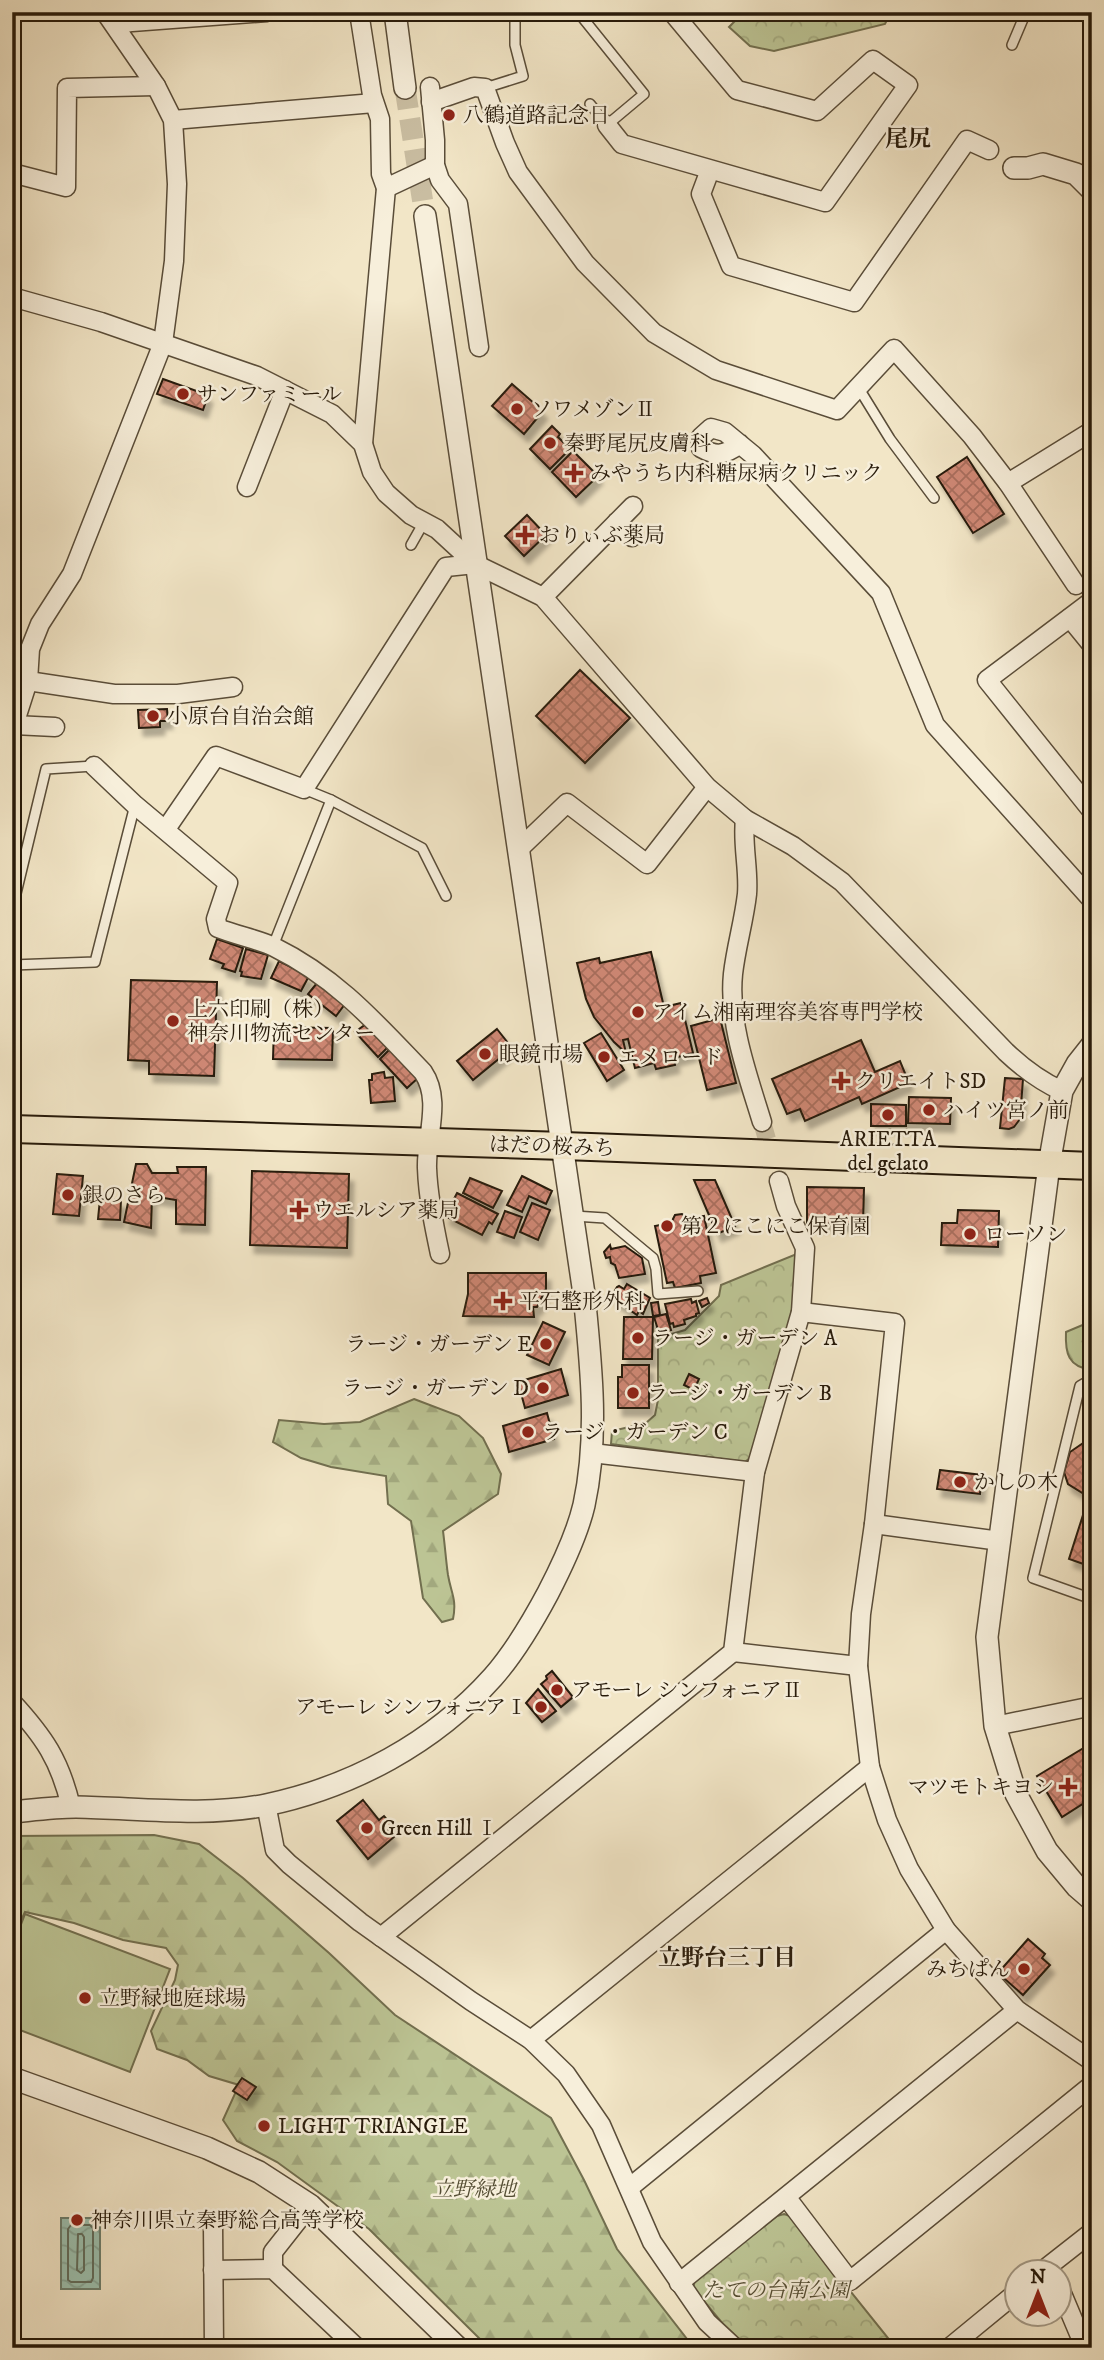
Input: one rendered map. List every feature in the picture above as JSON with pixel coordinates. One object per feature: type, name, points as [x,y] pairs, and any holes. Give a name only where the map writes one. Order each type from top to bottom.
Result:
[{"type":"main road","name":"はだの桜みち","points":[[12,1129],[1092,1166]]},
{"type":"street","points":[[110,19],[132,22],[267,12]]},
{"type":"street","points":[[359,12],[374,103],[380,119],[381,174],[386,188],[363,443],[372,472],[386,493],[411,515],[437,529],[475,564],[543,597],[707,787],[745,819],[793,846],[842,882],[1006,1052],[1026,1071],[1062,1091]]},
{"type":"street","points":[[395,12],[405,88]]},
{"type":"street","points":[[607,125],[621,144],[825,202],[908,85],[873,60],[817,111],[737,90],[672,12]]},
{"type":"street","points":[[55,727],[13,728],[23,675],[40,624],[72,574],[163,343],[174,261],[177,184],[173,120],[156,86],[110,19]]},
{"type":"street","points":[[12,173],[66,187],[67,88],[156,86]]},
{"type":"street","points":[[479,347],[458,204],[440,180],[435,165],[431,94],[474,87],[485,88],[519,172],[585,263],[654,333],[716,370],[837,410],[894,349],[972,436],[1008,483],[1076,585]]},
{"type":"street","points":[[173,120],[374,103]]},
{"type":"street","points":[[710,170],[701,194],[732,265],[854,302],[967,140],[989,150]]},
{"type":"street","points":[[1014,168],[1043,164],[1076,174],[1092,190]]},
{"type":"street","points":[[386,188],[435,165]]},
{"type":"street","points":[[12,1812],[71,1807],[216,1811],[266,1804],[339,1783],[388,1761],[434,1732],[492,1678],[532,1623],[561,1568],[584,1507],[592,1453],[592,1366],[574,1216],[425,216]]},
{"type":"street","points":[[12,297],[101,321],[257,376],[332,414],[363,443]]},
{"type":"street","points":[[247,487],[285,390]]},
{"type":"street","points":[[1008,483],[1089,433],[1092,437]]},
{"type":"street","points":[[740,444],[776,477],[881,593],[935,725],[1092,900]]},
{"type":"street","points":[[543,597],[633,506]]},
{"type":"street","points":[[617,522],[632,537]]},
{"type":"street","points":[[166,829],[216,756],[304,789],[446,567],[475,564]]},
{"type":"street","points":[[1092,601],[987,680],[1092,811]]},
{"type":"street","points":[[1070,618],[1092,645]]},
{"type":"street","points":[[23,675],[114,694],[178,694],[233,687]]},
{"type":"street","points":[[94,765],[135,805],[228,883],[216,919],[218,928],[273,946],[348,995],[423,1072],[430,1083],[432,1111],[426,1167],[432,1219],[440,1254]]},
{"type":"street","points":[[520,848],[567,803],[647,864],[707,787]]},
{"type":"street","points":[[745,819],[743,832],[747,859],[747,893],[733,976],[735,1016],[744,1062],[762,1122]]},
{"type":"street","points":[[1092,1045],[1077,1064],[1062,1091],[1049,1165],[987,1637],[995,1726],[1016,1794],[1047,1851],[1077,1887],[1092,1900]]},
{"type":"street","points":[[381,1937],[733,1652],[755,1472],[801,1312],[805,1248],[786,1206],[779,1181]]},
{"type":"street","points":[[801,1312],[895,1323],[874,1524],[861,1614],[858,1666],[870,1767],[887,1819],[909,1869],[946,1930],[1017,2010],[1092,2061]]},
{"type":"street","points":[[592,1453],[755,1472]]},
{"type":"street","points":[[874,1524],[1000,1541]]},
{"type":"street","points":[[733,1652],[858,1666]]},
{"type":"street","points":[[12,1702],[51,1749],[65,1782],[71,1807]]},
{"type":"street","points":[[995,1726],[1088,1707],[1092,1712]]},
{"type":"street","points":[[531,2040],[870,1767]]},
{"type":"street","points":[[266,1804],[275,1850],[381,1937],[531,2040],[566,2074],[601,2125],[652,2242],[707,2322],[735,2348]]},
{"type":"street","points":[[629,2188],[946,1930]]},
{"type":"street","points":[[679,2283],[1017,2010]]},
{"type":"street","points":[[12,2078],[206,2148],[259,2172],[310,2205],[458,2348]]},
{"type":"street","points":[[787,2197],[850,2281],[1092,2085]]},
{"type":"street","points":[[273,2269],[273,2252],[310,2205]]},
{"type":"street","points":[[213,2224],[214,2348]]},
{"type":"street","points":[[1063,2258],[1092,2232]]},
{"type":"street","points":[[213,2270],[273,2269],[357,2348]]},
{"type":"street","points":[[949,2348],[1002,2305]]},
{"type":"street","points":[[1072,2316],[1085,2348]]},
{"type":"lane","points":[[485,88],[523,76],[515,46],[515,12]]},
{"type":"lane","points":[[578,12],[644,94],[607,125],[590,104]]},
{"type":"lane","points":[[1012,46],[1026,12]]},
{"type":"lane","points":[[858,386],[890,439],[934,498]]},
{"type":"lane","points":[[411,545],[424,522]]},
{"type":"lane","points":[[12,911],[46,769],[94,765]]},
{"type":"lane","points":[[304,789],[331,800],[422,848],[446,896]]},
{"type":"lane","points":[[273,946],[331,800]]},
{"type":"lane","points":[[12,965],[95,962],[135,805]]},
{"type":"lane","points":[[574,1216],[605,1218],[653,1258],[658,1294],[698,1291]]},
{"type":"lane","points":[[1092,1380],[1080,1386],[1033,1578],[1092,1599]]},
{"type":"green space","points":[[729,12],[891,12],[885,24],[774,51],[750,46],[729,27],[736,20]]},
{"type":"green space","points":[[799,1253],[794,1309],[751,1457],[745,1462],[611,1444],[612,1431],[646,1423],[655,1415],[658,1400],[658,1338],[685,1330],[719,1296],[721,1285]]},
{"type":"green space","points":[[1092,1321],[1092,1370],[1078,1366],[1070,1358],[1066,1332]]},
{"type":"green space","points":[[414,1399],[459,1416],[483,1438],[501,1474],[498,1494],[443,1531],[454,1606],[453,1619],[442,1622],[423,1598],[411,1521],[388,1504],[386,1476],[331,1467],[301,1458],[273,1442],[279,1420],[324,1424],[360,1422]]},
{"type":"green space","name":"立野緑地","points":[[154,1835],[199,1844],[243,1878],[329,1953],[395,2015],[551,2118],[617,2249],[694,2348],[489,2348],[369,2229],[277,2162],[237,2141],[223,2120],[239,2085],[209,2076],[187,2060],[157,2049],[151,2031],[175,1980],[178,1965],[166,1948],[123,1940],[74,1923],[25,1912],[12,1940],[12,1836]]},
{"type":"green space","name":"立野緑地庭球場","points":[[25,1914],[170,1969],[130,2072],[12,2027],[12,1948]]},
{"type":"green space","name":"たての台南公園","points":[[777,2216],[790,2216],[896,2348],[748,2348],[723,2324],[693,2288],[695,2280]]},
{"type":"water","points":[[61,2218],[100,2218],[100,2289],[61,2289]]},
{"type":"building","name":"サンファミール","points":[[163,379],[208,395],[203,410],[157,394]]},
{"type":"building","name":"ソワメゾンⅡ","points":[[512,384],[543,411],[524,434],[492,406]]},
{"type":"building","name":"秦野尾尻皮膚科","points":[[552,426],[570,449],[550,469],[530,449]]},
{"type":"building","name":"みやうち内科糖尿病クリニック","points":[[573,451],[598,476],[576,497],[552,472]]},
{"type":"building","points":[[967,457],[1004,514],[973,533],[937,477]]},
{"type":"building","name":"おりぃぶ薬局","points":[[527,515],[546,535],[524,556],[505,536]]},
{"type":"building","points":[[580,670],[630,718],[585,763],[536,716]]},
{"type":"building","name":"小原台自治会館","points":[[167,709],[168,721],[160,721],[160,727],[139,728],[138,710]]},
{"type":"building","points":[[217,939],[243,948],[235,972],[222,968],[224,964],[210,959]]},
{"type":"building","points":[[246,949],[268,955],[261,979],[241,976]]},
{"type":"building","name":"アイム湘南理容美容専門学校","points":[[651,952],[664,1007],[681,1003],[693,1053],[674,1058],[675,1065],[656,1069],[654,1063],[635,1068],[628,1039],[623,1040],[626,1053],[594,1017],[586,999],[577,963],[599,958],[600,963]]},
{"type":"building","points":[[279,961],[309,976],[301,991],[271,978]]},
{"type":"building","name":"上六印刷（株） 神奈川物流センター","points":[[131,980],[217,982],[214,1076],[149,1074],[149,1061],[128,1060]]},
{"type":"building","points":[[317,983],[345,1004],[336,1016],[308,994]]},
{"type":"building","points":[[720,1018],[736,1083],[707,1090],[691,1026]]},
{"type":"building","points":[[366,1024],[388,1047],[378,1057],[355,1032]]},
{"type":"building","points":[[274,1027],[333,1028],[332,1060],[273,1059]]},
{"type":"building","name":"眼鏡市場","points":[[497,1029],[512,1048],[473,1080],[457,1061]]},
{"type":"building","name":"エメロード","points":[[601,1033],[624,1070],[607,1081],[584,1043]]},
{"type":"building","name":"クリエイトSD","points":[[861,1040],[875,1072],[900,1061],[909,1083],[862,1104],[859,1097],[805,1121],[800,1109],[787,1114],[772,1079]]},
{"type":"building","points":[[390,1049],[418,1078],[407,1088],[380,1059]]},
{"type":"building","points":[[384,1072],[385,1078],[393,1077],[395,1101],[371,1103],[369,1080],[372,1080],[372,1074]]},
{"type":"building","points":[[1005,1078],[1023,1079],[1020,1119],[1009,1129],[1000,1128]]},
{"type":"building","name":"ハイツ宮ノ前","points":[[909,1097],[951,1098],[950,1124],[908,1123]]},
{"type":"building","name":"ARIETTA del gelato","points":[[871,1104],[906,1105],[906,1126],[871,1126]]},
{"type":"building","points":[[136,1164],[147,1164],[152,1173],[178,1173],[177,1167],[206,1167],[205,1225],[176,1224],[176,1200],[152,1196],[151,1228],[124,1222]]},
{"type":"building","name":"ウエルシア薬局","points":[[252,1171],[349,1174],[347,1248],[250,1245]]},
{"type":"building","name":"銀のさら","points":[[57,1174],[83,1176],[79,1216],[53,1214]]},
{"type":"building","points":[[522,1176],[552,1191],[546,1204],[529,1196],[522,1212],[507,1205]]},
{"type":"building","points":[[470,1178],[502,1191],[493,1208],[463,1193]]},
{"type":"building","points":[[694,1180],[715,1180],[735,1226],[717,1234]]},
{"type":"building","points":[[807,1187],[864,1188],[863,1224],[807,1223]]},
{"type":"building","points":[[457,1193],[498,1214],[492,1224],[489,1222],[482,1235],[445,1216]]},
{"type":"building","points":[[100,1199],[121,1200],[120,1220],[98,1219]]},
{"type":"building","points":[[1085,1202],[1092,1202],[1092,1305],[1083,1305]]},
{"type":"building","points":[[532,1203],[550,1210],[538,1240],[520,1232]]},
{"type":"building","name":"ローソン","points":[[958,1210],[999,1211],[998,1247],[941,1245],[942,1223],[957,1223]]},
{"type":"building","points":[[505,1211],[522,1217],[514,1238],[497,1232]]},
{"type":"building","points":[[682,1214],[688,1219],[704,1216],[716,1273],[700,1276],[701,1283],[675,1288],[673,1282],[667,1283],[655,1226],[671,1223],[675,1215]]},
{"type":"building","points":[[610,1245],[611,1249],[625,1246],[642,1258],[645,1274],[619,1278],[615,1265],[611,1263],[610,1257],[606,1258],[604,1252]]},
{"type":"building","name":"平石整形外科","points":[[468,1273],[546,1273],[546,1289],[537,1307],[533,1307],[534,1317],[463,1316],[468,1294]]},
{"type":"building","points":[[627,1284],[650,1298],[643,1314],[639,1311],[637,1315],[611,1297],[617,1287],[624,1289]]},
{"type":"building","points":[[707,1298],[709,1303],[702,1307],[699,1301]]},
{"type":"building","points":[[691,1299],[692,1303],[696,1301],[699,1313],[684,1320],[685,1324],[674,1327],[673,1323],[670,1324],[665,1304]]},
{"type":"building","points":[[658,1302],[660,1315],[653,1316],[651,1303]]},
{"type":"building","points":[[666,1314],[671,1330],[659,1333],[654,1317]]},
{"type":"building","name":"ラージ・ガーデン A","points":[[624,1317],[653,1317],[652,1359],[623,1359]]},
{"type":"building","name":"ラージ・ガーデン E","points":[[543,1322],[565,1332],[549,1365],[527,1355]]},
{"type":"building","name":"ラージ・ガーデン B","points":[[622,1365],[649,1365],[649,1408],[618,1408],[618,1377],[622,1377]]},
{"type":"building","name":"ラージ・ガーデン D","points":[[561,1369],[568,1395],[525,1408],[518,1382]]},
{"type":"building","points":[[689,1374],[699,1379],[694,1390],[684,1385]]},
{"type":"building","name":"ラージ・ガーデン C","points":[[547,1413],[554,1439],[509,1452],[503,1426]]},
{"type":"building","points":[[1086,1436],[1092,1436],[1092,1499],[1068,1484],[1064,1472],[1070,1452],[1086,1441]]},
{"type":"building","name":"かしの木","points":[[940,1470],[982,1475],[980,1494],[937,1489]]},
{"type":"building","points":[[1083,1515],[1092,1518],[1092,1567],[1069,1559]]},
{"type":"building","name":"アモーレ シンフォニアⅡ","points":[[552,1671],[573,1697],[561,1707],[541,1684]]},
{"type":"building","name":"アモーレ シンフォニアⅠ","points":[[538,1689],[556,1711],[542,1722],[526,1703]]},
{"type":"building","name":"マツモトキヨシ","points":[[1092,1743],[1092,1798],[1062,1817],[1037,1776]]},
{"type":"building","name":"Green Hill Ⅰ","points":[[363,1800],[379,1820],[384,1816],[393,1826],[388,1830],[394,1837],[368,1859],[337,1821]]},
{"type":"building","name":"みちぱん","points":[[1028,1939],[1045,1954],[1042,1958],[1050,1965],[1023,1995],[998,1973]]},
{"type":"building","points":[[242,2078],[256,2087],[247,2100],[233,2091]]},
{"type":"tunnel","points":[[405,88],[425,216]]},
{"type":"tunnel","points":[[762,1122],[779,1181]]},
{"type":"place","name":"八鶴道路記念日","points":[[449,115]]},
{"type":"place","name":"サンファミール","points":[[183,394]]},
{"type":"place","name":"ソワメゾンⅡ","points":[[517,409]]},
{"type":"place","name":"秦野尾尻皮膚科","points":[[550,443]]},
{"type":"place","name":"みやうち内科糖尿病クリニック","points":[[574,473]]},
{"type":"place","name":"おりぃぶ薬局","points":[[525,535]]},
{"type":"place","name":"小原台自治会館","points":[[153,716]]},
{"type":"place","name":"アイム湘南理容美容専門学校","points":[[638,1012]]},
{"type":"place","name":"上六印刷（株） 神奈川物流センター","points":[[173,1021]]},
{"type":"place","name":"眼鏡市場","points":[[485,1054]]},
{"type":"place","name":"エメロード","points":[[604,1057]]},
{"type":"place","name":"クリエイトSD","points":[[841,1081]]},
{"type":"place","name":"ハイツ宮ノ前","points":[[929,1110]]},
{"type":"place","name":"ARIETTA del gelato","points":[[888,1115]]},
{"type":"place","name":"銀のさら","points":[[68,1195]]},
{"type":"place","name":"ウエルシア薬局","points":[[299,1210]]},
{"type":"place","name":"第２にこにこ保育園","points":[[667,1226]]},
{"type":"place","name":"ローソン","points":[[970,1234]]},
{"type":"place","name":"平石整形外科","points":[[503,1301]]},
{"type":"place","name":"ラージ・ガーデン A","points":[[638,1338]]},
{"type":"place","name":"ラージ・ガーデン E","points":[[546,1344]]},
{"type":"place","name":"ラージ・ガーデン D","points":[[543,1388]]},
{"type":"place","name":"ラージ・ガーデン B","points":[[633,1393]]},
{"type":"place","name":"ラージ・ガーデン C","points":[[528,1432]]},
{"type":"place","name":"かしの木","points":[[960,1482]]},
{"type":"place","name":"アモーレ シンフォニアⅡ","points":[[557,1690]]},
{"type":"place","name":"アモーレ シンフォニアⅠ","points":[[541,1707]]},
{"type":"place","name":"マツモトキヨシ","points":[[1068,1787]]},
{"type":"place","name":"Green Hill Ⅰ","points":[[367,1828]]},
{"type":"place","name":"みちぱん","points":[[1024,1969]]},
{"type":"place","name":"立野緑地庭球場","points":[[85,1998]]},
{"type":"place","name":"LIGHT TRIANGLE","points":[[264,2126]]},
{"type":"place","name":"神奈川県立秦野総合高等学校","points":[[77,2220]]},
{"type":"district","name":"尾尻","points":[[908,138]]},
{"type":"district","name":"立野台三丁目","points":[[727,1957]]}]
